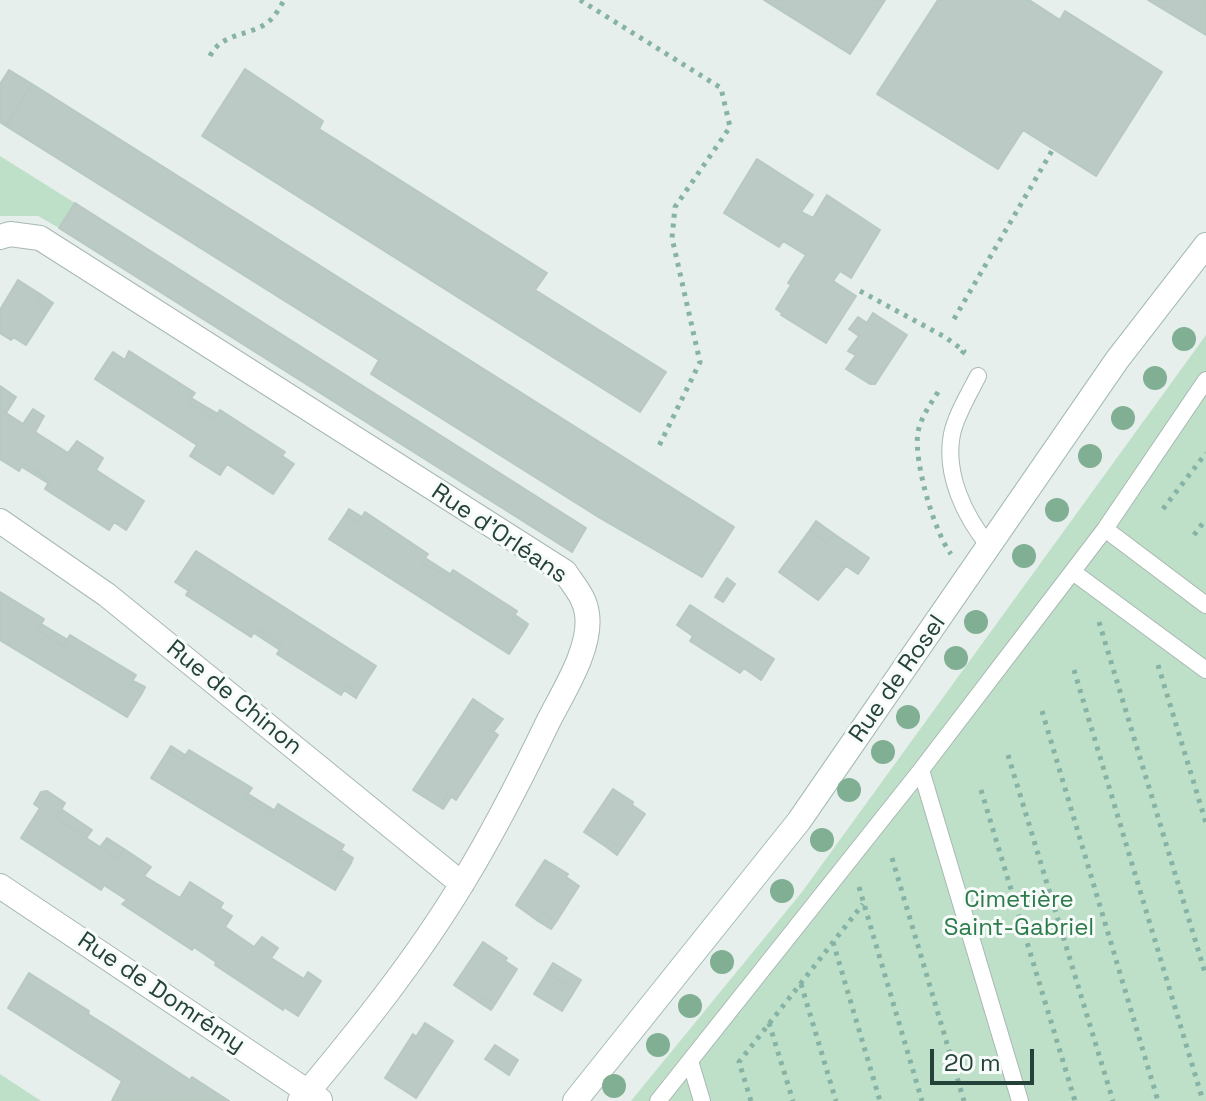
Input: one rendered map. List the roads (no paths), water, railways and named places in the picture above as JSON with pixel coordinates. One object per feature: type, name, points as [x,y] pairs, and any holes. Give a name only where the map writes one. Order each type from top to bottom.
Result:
[{"type":"street","name":"Rue d'Orléans","points":[[0,237],[10,234],[40,238],[565,572],[582,597],[588,616],[577,665],[499,822],[462,884],[310,1098]]},
{"type":"street","name":"Rue de Rosel","points":[[575,1101],[799,821],[1117,360],[1206,245]]},
{"type":"street","name":"Rue de Chinon","points":[[0,521],[107,595],[462,884]]},
{"type":"street","name":"Rue de Domrémy","points":[[0,886],[310,1098]]},
{"type":"lane","points":[[978,376],[952,434],[951,460],[966,513],[989,546]]},
{"type":"lane","points":[[658,1101],[921,770],[1073,572],[1206,380]]},
{"type":"lane","points":[[1105,529],[1206,605]]},
{"type":"lane","points":[[1073,572],[1206,670]]},
{"type":"lane","points":[[921,770],[1020,1101]]},
{"type":"lane","points":[[690,1061],[702,1101]]},
{"type":"park label","name":"Cimetière Saint-Gabriel","points":[[1019,914]]}]
